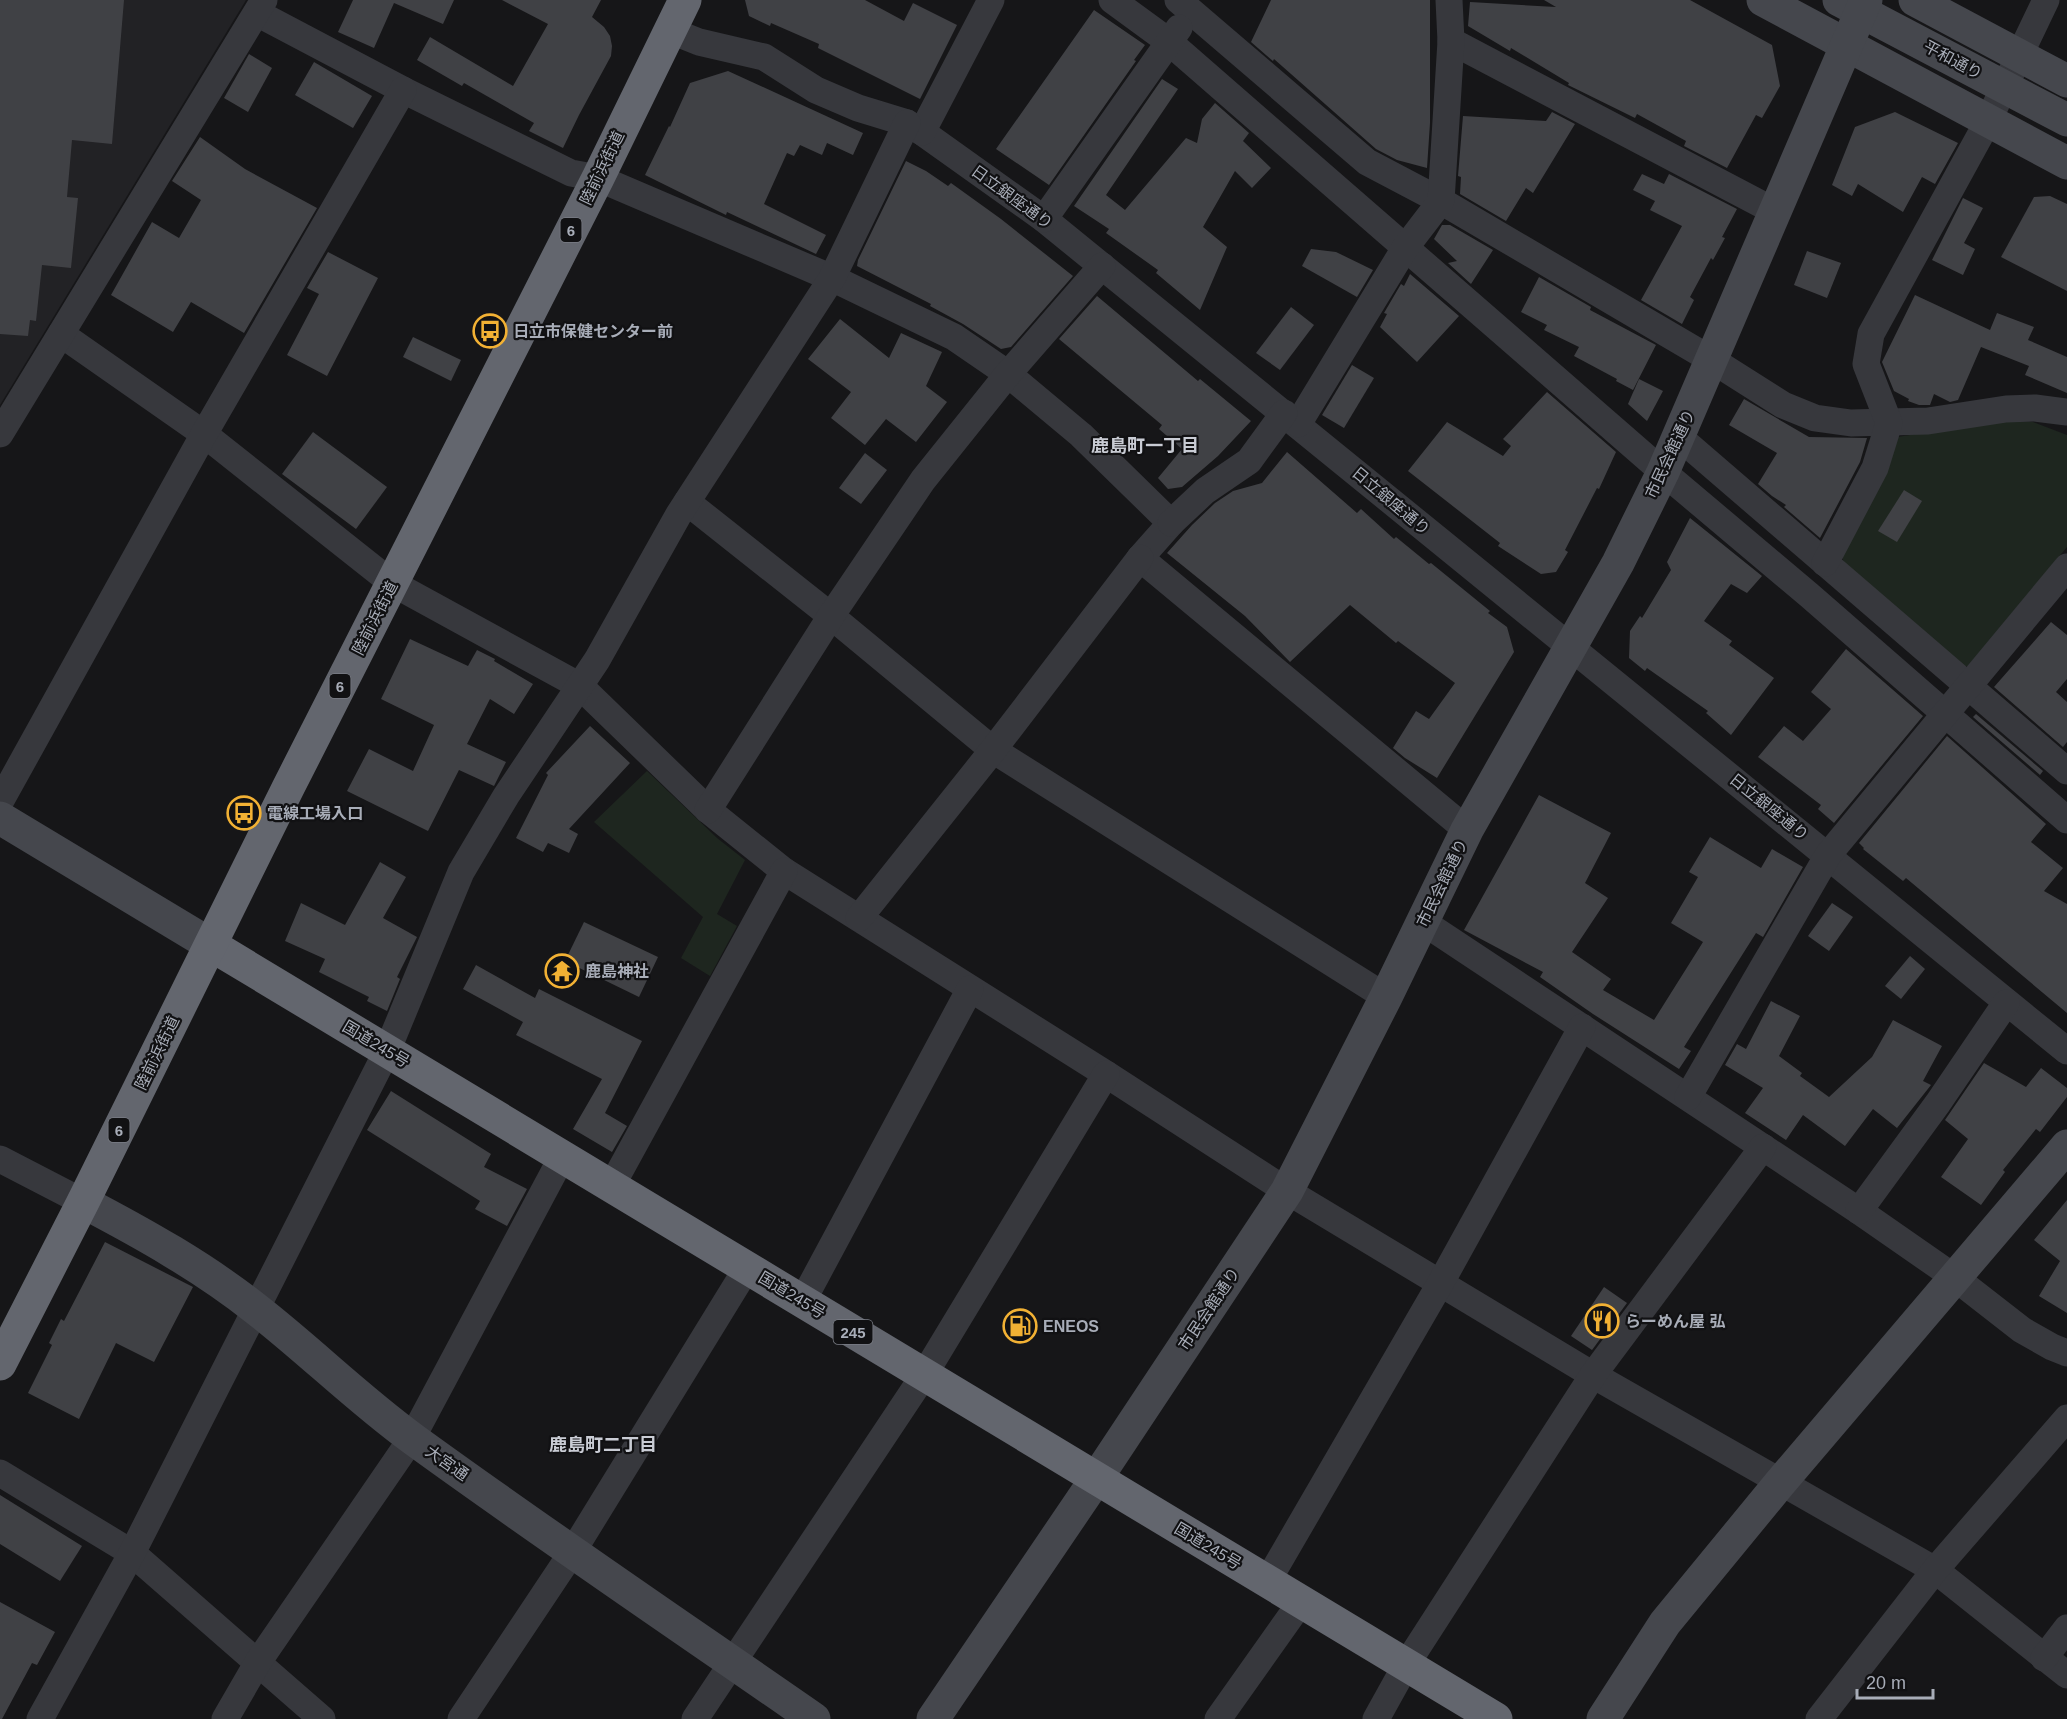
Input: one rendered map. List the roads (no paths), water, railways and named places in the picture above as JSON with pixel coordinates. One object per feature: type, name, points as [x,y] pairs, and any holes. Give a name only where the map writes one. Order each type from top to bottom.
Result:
[{"type":"highway","name":"陸前浜街道","points":[[0,1364],[598,178],[685,0]]},
{"type":"highway","name":"国道245号","points":[[211,945],[1496,1719]]},
{"type":"street","points":[[40,1719],[132,1552],[387,1052],[461,872],[506,796],[580,687],[687,502],[832,278],[914,128],[992,0]]},
{"type":"street","points":[[1112,0],[1168,41],[1663,472],[2067,819]]},
{"type":"street","points":[[859,918],[993,750],[1140,558],[1171,523],[1205,491],[1249,461],[1291,419],[1405,248],[1441,201],[1451,41],[1449,0]]},
{"type":"street","points":[[1763,0],[2067,163]]},
{"type":"street","points":[[1915,0],[2067,81]]},
{"type":"street","points":[[1825,563],[1875,468],[1889,423],[1866,364],[1871,334],[1988,120],[2046,0]]},
{"type":"street","points":[[1044,219],[1168,41],[1189,4],[1367,162],[1441,201],[1712,360],[1783,405],[1815,418],[1851,423],[1928,421],[2006,409],[2035,408],[2067,412]]},
{"type":"street","name":"市民会館通り","points":[[933,1719],[1287,1191],[1386,997],[1467,830],[1618,563],[1663,472],[1846,45],[1855,4]]},
{"type":"street","name":"平和通り","points":[[1855,4],[2067,120]]},
{"type":"street","points":[[0,434],[260,6],[403,90],[571,173],[598,178],[832,278],[954,337],[1008,374],[1081,435],[1171,523]]},
{"type":"street","name":"日立銀座通り","points":[[669,30],[699,42],[764,57],[816,90],[914,128],[1044,219],[2067,1051]]},
{"type":"street","points":[[1451,41],[1776,212]]},
{"type":"street","points":[[0,802],[204,434],[403,90]]},
{"type":"street","points":[[708,810],[831,616],[923,480],[1008,374],[1102,266]]},
{"type":"street","points":[[60,334],[204,434],[392,583],[580,687],[708,810],[784,871],[1287,1191],[1440,1284],[1593,1375],[1935,1570],[2067,1675]]},
{"type":"street","points":[[1679,437],[2067,771]]},
{"type":"street","points":[[687,502],[831,616],[993,750],[1386,997]]},
{"type":"street","points":[[1140,558],[1467,830]]},
{"type":"street","points":[[1688,1097],[1828,855],[2067,567]]},
{"type":"street","points":[[0,818],[211,945]]},
{"type":"street","points":[[611,1187],[784,871]]},
{"type":"street","points":[[1423,922],[1859,1211],[1954,1277],[2022,1330],[2067,1353]]},
{"type":"street","points":[[802,1302],[970,989]]},
{"type":"street","points":[[1859,1211],[1938,1103],[2006,1003]]},
{"type":"street","points":[[1267,1582],[1440,1284],[1582,1027]]},
{"type":"street","points":[[694,1719],[924,1375],[1106,1074]]},
{"type":"street","points":[[1603,1719],[1665,1623],[1780,1483],[2067,1146]]},
{"type":"street","points":[[1376,1719],[1406,1665],[1593,1375],[1763,1147]]},
{"type":"street","points":[[225,1719],[258,1662],[412,1438],[562,1157]]},
{"type":"street","points":[[0,1159],[83,1202]]},
{"type":"street","name":"大宮通","points":[[83,1202],[137,1230],[190,1262],[256,1309],[412,1438],[814,1719]]},
{"type":"street","points":[[461,1719],[573,1551],[747,1269]]},
{"type":"street","points":[[1819,1719],[1935,1570],[2067,1418]]},
{"type":"street","points":[[0,1473],[132,1552],[322,1719]]},
{"type":"street","points":[[1218,1719],[1300,1602]]},
{"type":"street","points":[[2044,1658],[2067,1628]]},
{"type":"place","name":"日立市保健センター前","points":[[490,331]]},
{"type":"place","name":"電線工場入口","points":[[244,813]]},
{"type":"place","name":"鹿島神社","points":[[562,971]]},
{"type":"place","name":"らーめん屋 弘","points":[[1602,1321]]},
{"type":"place","name":"ENEOS","points":[[1020,1326]]},
{"type":"district","name":"鹿島町一丁目","points":[[1145,446]]},
{"type":"district","name":"鹿島町二丁目","points":[[603,1445]]}]
